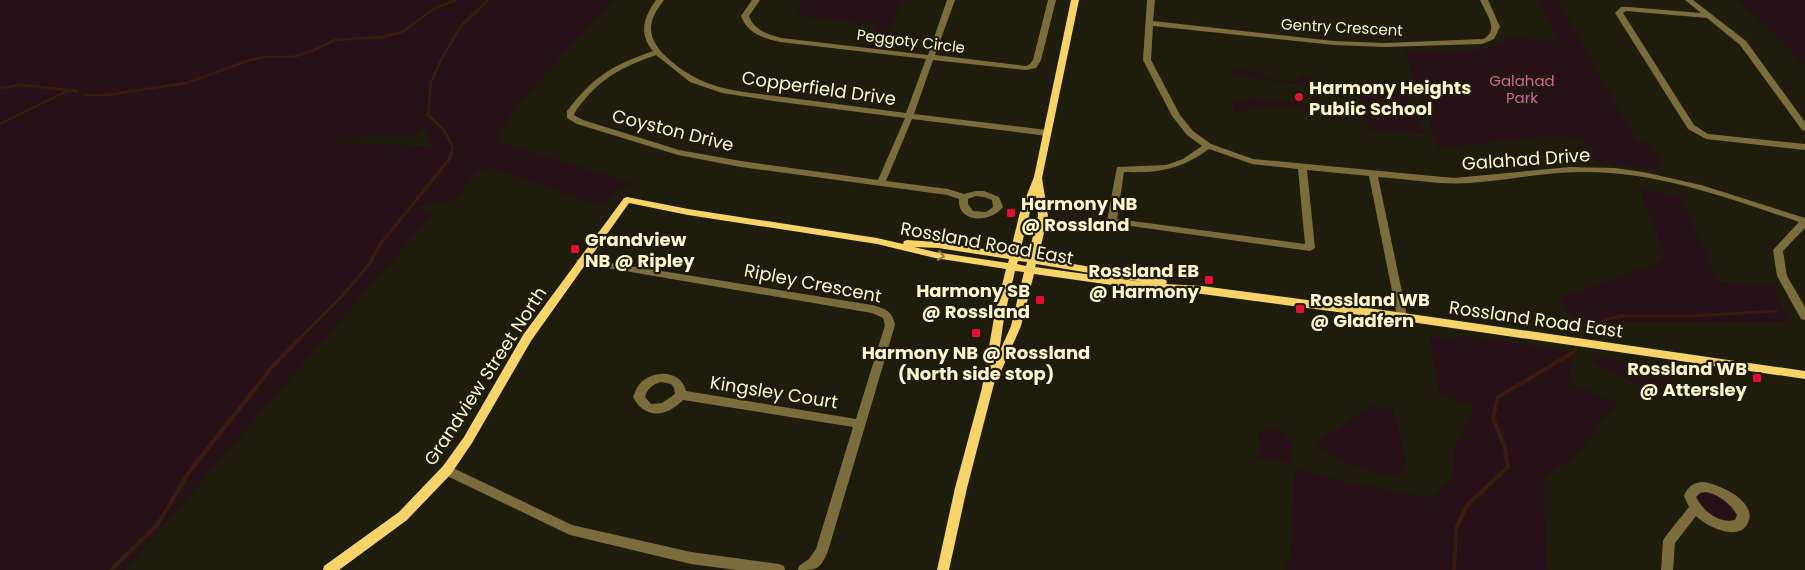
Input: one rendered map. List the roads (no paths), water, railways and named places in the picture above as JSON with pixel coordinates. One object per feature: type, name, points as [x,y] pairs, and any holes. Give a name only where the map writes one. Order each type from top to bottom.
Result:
[{"type":"main road","points":[[943,570],[961,488],[988,388],[999,318],[1025,212],[1038,177],[1075,0]]},
{"type":"main road","points":[[988,388],[1016,326],[1043,216],[1038,177]]},
{"type":"main road","name":"Rossland Road East","points":[[627,200],[688,212],[877,241],[935,255],[1013,262],[1133,285],[1202,290],[1402,316],[1805,375]]},
{"type":"main road","name":"Grandview Street North","points":[[329,570],[403,516],[447,470],[468,440],[527,338],[627,200]]},
{"type":"street","name":"Copperfield Drive","points":[[660,0],[650,12],[646,30],[650,44],[680,71],[698,82],[731,93],[1047,134]]},
{"type":"street","name":"Peggoty Circle","points":[[756,0],[745,16],[748,25],[758,33],[780,40],[1026,68],[1033,66],[1037,60],[1052,0]]},
{"type":"street","points":[[951,0],[909,117],[881,182],[948,192],[964,197]]},
{"type":"street","name":"Galahad Drive","points":[[1151,0],[1147,60],[1176,116],[1190,132],[1208,146],[1252,161],[1454,181],[1474,181],[1568,170],[1624,172],[1690,184],[1805,221]]},
{"type":"street","name":"Gentry Crescent","points":[[1149,24],[1334,43],[1384,45],[1474,43],[1488,40],[1496,32],[1496,27],[1484,0]]},
{"type":"street","points":[[1689,0],[1743,43],[1805,128]]},
{"type":"street","points":[[1707,16],[1629,9],[1624,9],[1619,13],[1691,127],[1706,136],[1805,147]]},
{"type":"street","name":"Coyston Drive","points":[[657,52],[612,69],[598,78],[578,102],[570,116],[580,122],[678,152],[741,164],[881,182]]},
{"type":"street","points":[[1208,146],[1189,161],[1160,170],[1120,169],[1112,221],[1310,248],[1302,167]]},
{"type":"street","points":[[1373,173],[1402,316]]},
{"type":"street","points":[[1805,221],[1778,250],[1782,276],[1805,316]]},
{"type":"street","name":"Ripley Crescent","points":[[581,261],[872,309],[886,314],[890,319],[890,325],[861,424],[822,550],[814,562],[804,570]]},
{"type":"street","name":"Kingsley Court","points":[[681,395],[861,424]]},
{"type":"street","points":[[447,470],[570,530],[691,558],[778,570]]},
{"type":"street","points":[[1667,570],[1669,541],[1695,508]]},
{"type":"waterway","points":[[85,95],[108,95],[186,83],[250,60],[264,57],[293,57],[312,51],[335,40],[382,37],[402,32],[435,8],[456,0]]},
{"type":"waterway","points":[[451,153],[453,147],[444,130],[428,115],[431,82],[460,27],[488,0]]},
{"type":"waterway","points":[[0,88],[21,85],[69,90]]},
{"type":"waterway","points":[[0,124],[69,90]]},
{"type":"waterway","points":[[69,90],[77,91]]},
{"type":"waterway","points":[[299,339],[342,296],[370,263],[379,246],[450,158],[452,152]]},
{"type":"waterway","points":[[1580,340],[1583,334],[1607,319],[1624,316],[1694,316],[1776,311]]},
{"type":"waterway","points":[[111,570],[158,524],[189,472],[273,366],[299,339]]},
{"type":"waterway","points":[[1454,570],[1456,529],[1467,505],[1508,467],[1505,448],[1493,418],[1498,397],[1574,352],[1580,339]]},
{"type":"place","name":"Harmony Heights Public School","points":[[1299,97]]},
{"type":"place","name":"Harmony NB @ Rossland","points":[[1011,213]]},
{"type":"place","name":"Grandview NB @ Ripley","points":[[575,249]]},
{"type":"place","name":"Rossland EB @ Harmony","points":[[1209,280]]},
{"type":"place","name":"Harmony SB @ Rossland","points":[[1040,300]]},
{"type":"place","name":"Rossland WB @ Gladfern","points":[[1300,309]]},
{"type":"place","name":"Harmony NB @ Rossland (North side stop)","points":[[976,333]]},
{"type":"place","name":"Rossland WB @ Attersley","points":[[1757,378]]},
{"type":"park label","name":"Galahad Park","points":[[1522,88]]}]
